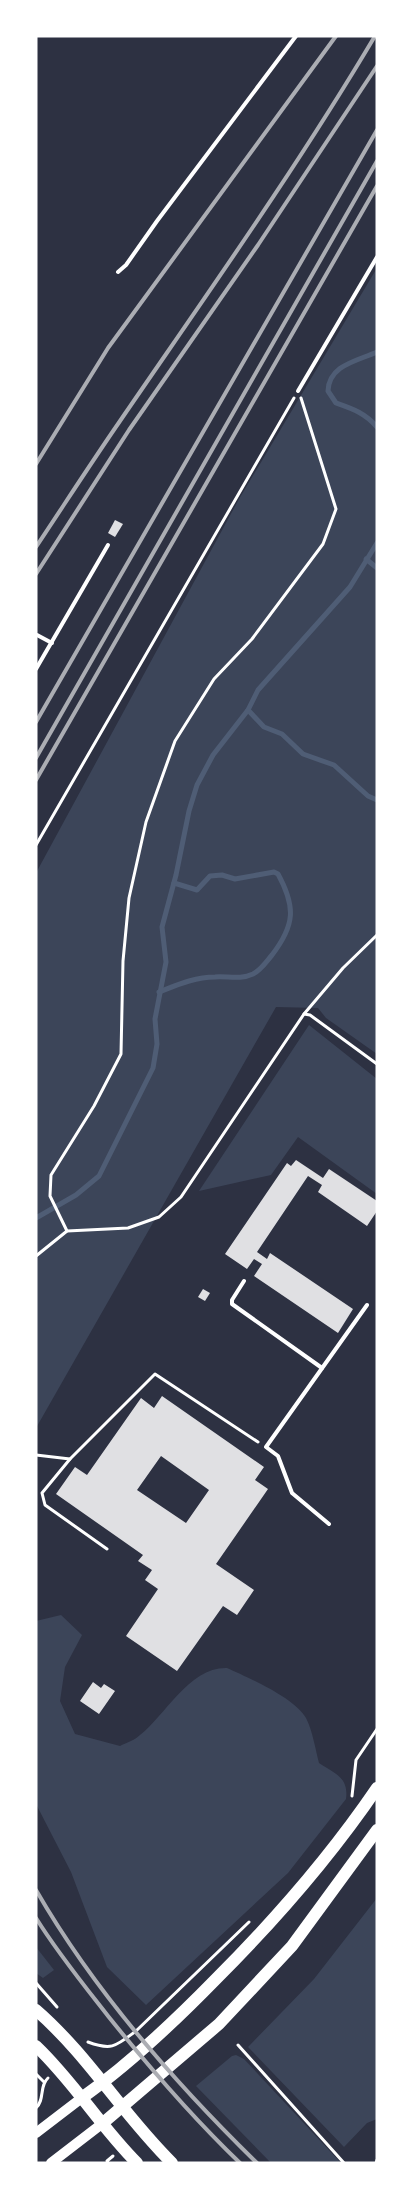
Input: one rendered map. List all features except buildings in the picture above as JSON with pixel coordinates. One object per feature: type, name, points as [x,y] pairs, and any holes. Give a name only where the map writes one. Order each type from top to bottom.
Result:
[{"type":"main road","points":[[36,2132],[103,2083],[182,2014],[259,1936],[306,1882],[377,1788]]},
{"type":"main road","points":[[50,2163],[103,2123],[219,2024],[292,1946],[377,1830]]},
{"type":"main road","points":[[36,2010],[76,2050],[122,2107],[172,2163]]},
{"type":"main road","points":[[36,2046],[58,2067],[122,2148],[137,2163]]},
{"type":"lane","points":[[118,272],[126,265],[296,36]]},
{"type":"lane","points":[[298,391],[377,257]]},
{"type":"lane","points":[[36,669],[108,544]]},
{"type":"lane","points":[[37,635],[52,643]]},
{"type":"lane","points":[[244,1281],[232,1300],[232,1304],[322,1368]]},
{"type":"lane","points":[[329,1524],[292,1493],[278,1456],[266,1447],[368,1305]]},
{"type":"path","points":[[36,844],[298,391]]},
{"type":"path","points":[[67,1231],[50,1196],[51,1175],[94,1106],[121,1054],[123,962],[129,898],[146,822],[175,740],[214,679],[252,639],[323,544],[336,509],[314,435],[298,391]]},
{"type":"path","points":[[36,1256],[67,1231],[128,1228],[158,1217],[176,1202],[304,1014],[343,968],[377,935]]},
{"type":"path","points":[[304,1014],[310,1015],[377,1064]]},
{"type":"path","points":[[107,1549],[45,1505],[42,1493],[70,1459],[155,1374],[266,1447]]},
{"type":"path","points":[[36,1455],[70,1459]]},
{"type":"path","points":[[350,1800],[353,1794],[356,1760],[377,1728]]},
{"type":"path","points":[[86,2041],[103,2047],[117,2046],[136,2031],[253,1917]]},
{"type":"path","points":[[238,2045],[344,2163]]},
{"type":"path","points":[[36,2074],[44,2082]]},
{"type":"shaded area","points":[[377,268],[377,1054],[326,1018],[318,1008],[276,1007],[36,1428],[36,873],[239,499]]},
{"type":"shaded area","points":[[309,1025],[377,1079],[377,1194],[298,1137],[271,1175],[199,1191]]},
{"type":"shaded area","points":[[61,1615],[82,1635],[65,1667],[60,1701],[75,1734],[120,1746],[136,1738],[149,1727],[189,1684],[201,1675],[213,1670],[227,1668],[270,1689],[300,1710],[306,1718],[310,1729],[319,1763],[339,1776],[345,1786],[346,1799],[288,1873],[146,2005],[107,1967],[71,1872],[36,1804],[36,1621]]},
{"type":"shaded area","points":[[377,1898],[377,2119],[367,2123],[344,2147],[248,2047],[314,1979]]},
{"type":"shaded area","points":[[36,1947],[54,1970],[43,1978],[36,1973]]},
{"type":"shaded area","points":[[236,2055],[244,2059],[341,2163],[271,2163],[196,2086],[232,2056]]},
{"type":"waterway","points":[[377,352],[345,365],[333,375],[328,391],[336,403],[363,415],[377,427]]},
{"type":"waterway","points":[[36,1218],[76,1195],[99,1176],[153,1068],[157,1044],[155,1019],[166,962],[162,927],[176,875],[189,811],[197,785],[213,755],[248,710],[258,690],[350,587],[377,543]]},
{"type":"waterway","points":[[366,559],[377,568]]},
{"type":"waterway","points":[[248,710],[264,727],[282,734],[303,754],[334,765],[368,796],[377,800]]},
{"type":"waterway","points":[[159,992],[200,978],[239,977],[253,974],[272,955],[280,944],[289,925],[290,906],[288,896],[278,874],[274,872],[235,879],[222,875],[210,876],[197,890],[174,883]]},
{"type":"railway","points":[[36,464],[108,348],[336,36]]},
{"type":"railway","points":[[36,547],[283,183],[375,36]]},
{"type":"railway","points":[[36,574],[129,430],[258,245],[377,66]]},
{"type":"railway","points":[[36,722],[377,130]]},
{"type":"railway","points":[[36,758],[377,161]]},
{"type":"railway","points":[[36,780],[377,186]]},
{"type":"railway","points":[[36,1890],[58,1927],[83,1963],[137,2034],[196,2101],[257,2163]]},
{"type":"railway","points":[[36,1918],[70,1968],[139,2054],[188,2110],[240,2163]]}]
